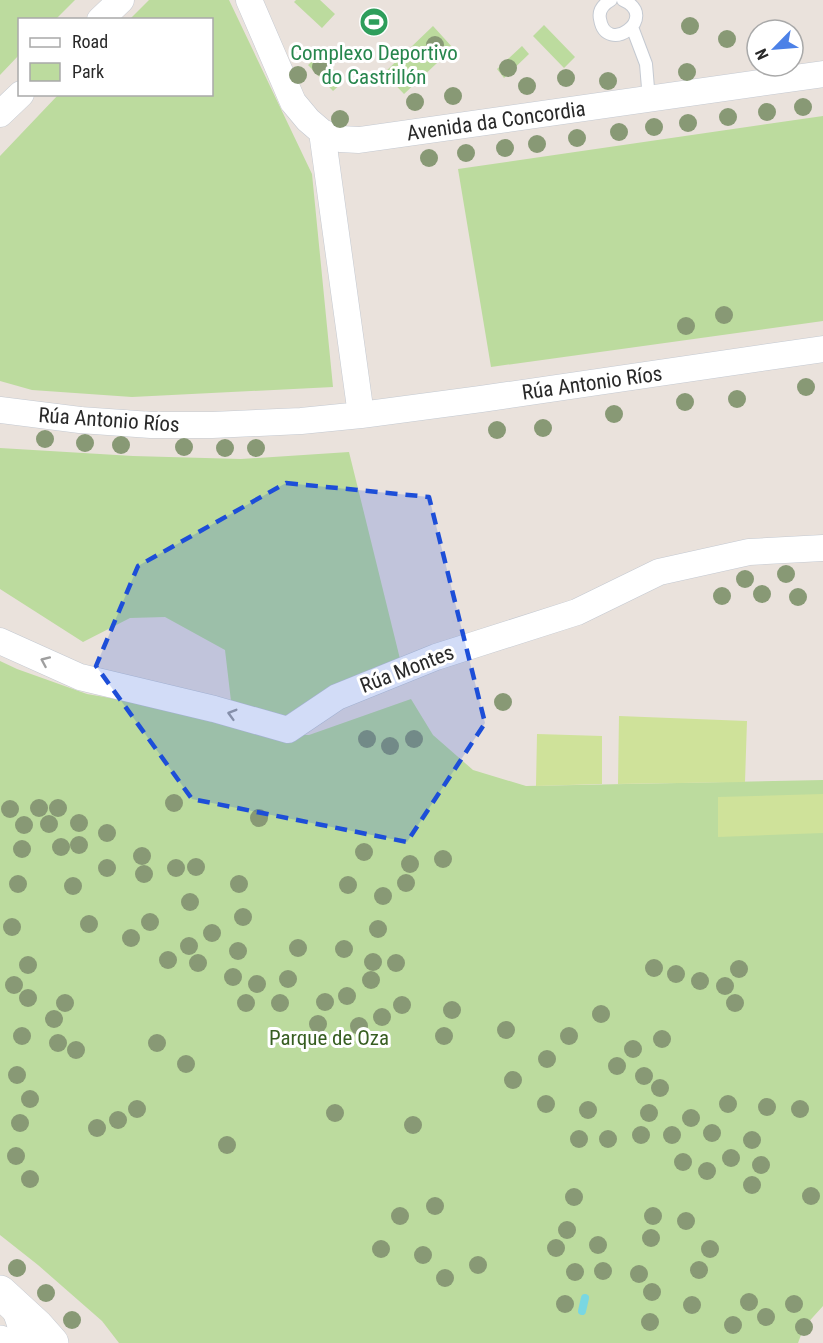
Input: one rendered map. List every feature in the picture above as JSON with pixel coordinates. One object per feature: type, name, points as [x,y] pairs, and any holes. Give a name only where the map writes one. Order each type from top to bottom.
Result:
[{"type":"main road","points":[[5,1296],[52,1343]]},
{"type":"street","points":[[102,18],[121,0]]},
{"type":"street","name":"Avenida da Concordia","points":[[249,0],[293,102],[322,132],[340,139],[359,140],[823,74]]},
{"type":"street","points":[[0,114],[19,96]]},
{"type":"street","points":[[322,132],[361,415]]},
{"type":"street","name":"Rúa Antonio Ríos","points":[[0,410],[80,420],[151,425],[213,426],[300,421],[361,415],[823,349]]},
{"type":"street","name":"Rúa Montes","points":[[0,641],[80,676],[288,730],[336,697],[436,657],[577,612],[659,572],[749,552],[823,548]]},
{"type":"street","points":[[5,1296],[20,1320],[21,1343]]},
{"type":"lane","points":[[611,0],[602,8],[600,14],[602,27],[607,32],[621,35],[633,27],[635,21],[633,7],[623,0]]},
{"type":"lane","points":[[633,27],[646,64],[649,99]]},
{"type":"highlighted area","points":[[286,483],[429,497],[485,723],[407,842],[192,799],[96,666],[138,566]]},
{"type":"green space","points":[[0,0],[75,0],[57,18],[18,18],[18,56],[0,75]]},
{"type":"green space","points":[[149,0],[229,0],[312,174],[333,387],[132,397],[32,390],[0,381],[0,156],[57,96],[213,96],[213,18],[131,18]]},
{"type":"green space","points":[[296,0],[320,0],[335,14],[322,28],[294,2]]},
{"type":"green space","points":[[544,25],[575,57],[564,68],[533,36]]},
{"type":"green space","points":[[433,26],[453,48],[404,94],[384,73]]},
{"type":"green space","points":[[522,46],[529,54],[504,78],[497,69]]},
{"type":"green space","points":[[320,54],[344,81],[333,91],[308,65]]},
{"type":"green space","points":[[823,116],[823,321],[491,367],[458,169]]},
{"type":"green space","points":[[0,448],[133,456],[241,459],[349,452],[401,663],[285,719],[231,701],[225,650],[165,617],[130,618],[83,642],[0,589]]},
{"type":"green space","name":"Parque de Oza","points":[[0,661],[87,694],[209,715],[256,734],[309,735],[411,699],[433,735],[473,770],[526,786],[823,780],[823,1306],[804,1327],[798,1343],[119,1343],[102,1321],[0,1235]]},
{"type":"green space","points":[[619,716],[747,721],[745,782],[618,784]]},
{"type":"green space","points":[[537,734],[602,736],[602,784],[536,786]]},
{"type":"green space","points":[[823,794],[823,833],[718,837],[718,797]]},
{"type":"waterway","points":[[582,1311],[585,1298]]},
{"type":"place","name":"Complexo Deportivo do Castrillón","points":[[374,22]]}]
